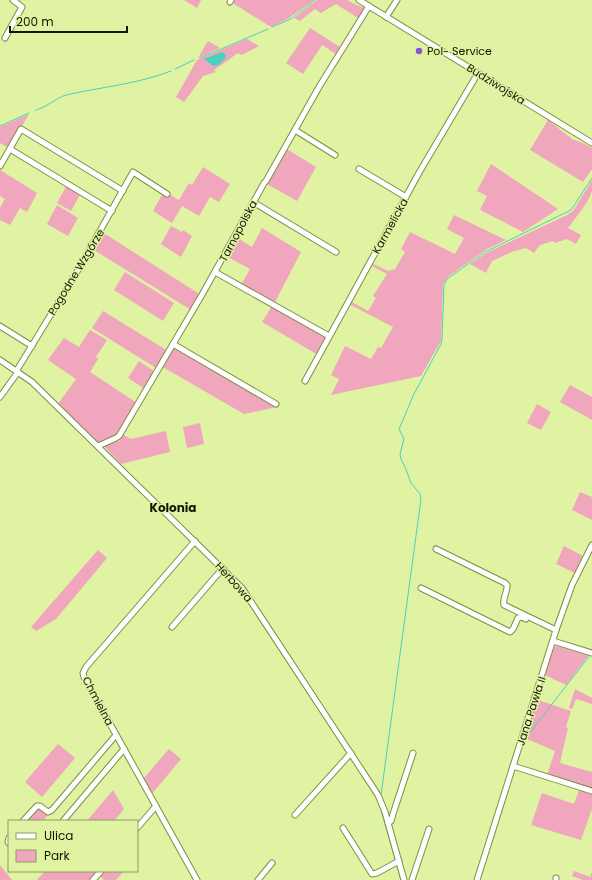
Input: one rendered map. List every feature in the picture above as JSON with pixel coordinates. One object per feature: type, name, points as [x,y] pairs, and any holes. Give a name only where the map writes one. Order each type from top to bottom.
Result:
[{"type":"street","points":[[5,38],[22,7],[14,0]]},
{"type":"street","name":"Budziwojska","points":[[359,0],[592,143]]},
{"type":"street","points":[[386,17],[397,0]]},
{"type":"street","name":"Tarnopolska","points":[[98,446],[119,436],[215,272],[325,76],[369,6]]},
{"type":"street","name":"Karmelicka","points":[[305,381],[435,145],[478,73]]},
{"type":"street","points":[[0,166],[2,160],[22,129],[123,191]]},
{"type":"street","points":[[295,130],[334,155]]},
{"type":"street","points":[[10,149],[112,211]]},
{"type":"street","points":[[359,169],[406,197]]},
{"type":"street","name":"Pogodne Wzgórze","points":[[0,397],[18,371],[78,270],[133,172],[168,194]]},
{"type":"street","points":[[253,202],[336,252]]},
{"type":"street","points":[[215,272],[329,336]]},
{"type":"street","points":[[0,326],[32,346]]},
{"type":"street","points":[[173,344],[276,404]]},
{"type":"street","name":"Herbowa","points":[[0,360],[32,382],[223,568],[247,594],[378,795],[388,823],[404,880]]},
{"type":"street","name":"Chmielna","points":[[195,541],[83,673],[197,880]]},
{"type":"street","name":"Jana Pawła II","points":[[477,880],[572,585],[592,545]]},
{"type":"street","points":[[436,549],[505,583],[508,588],[503,601],[504,605],[556,632]]},
{"type":"street","points":[[172,627],[223,568]]},
{"type":"street","points":[[421,588],[510,632],[512,631],[516,620],[520,617],[556,632]]},
{"type":"street","points":[[553,641],[592,652]]},
{"type":"street","points":[[24,820],[37,806],[40,806],[48,812],[52,810],[116,735]]},
{"type":"street","points":[[64,820],[124,749]]},
{"type":"street","points":[[295,815],[351,753]]},
{"type":"street","points":[[388,823],[391,821],[413,753]]},
{"type":"street","points":[[513,766],[592,791]]},
{"type":"street","points":[[138,827],[156,806]]},
{"type":"street","points":[[343,828],[372,874],[399,862]]},
{"type":"street","points":[[412,880],[429,829]]},
{"type":"street","points":[[258,880],[272,863]]},
{"type":"street","points":[[93,880],[99,872]]},
{"type":"green space","points":[[184,0],[201,0],[197,8]]},
{"type":"green space","points":[[233,0],[314,0],[288,19],[271,27],[234,4]]},
{"type":"green space","points":[[317,0],[347,0],[365,8],[358,18],[336,4],[321,13],[315,9],[300,21],[294,18]]},
{"type":"green space","points":[[310,28],[340,47],[336,54],[322,45],[303,74],[286,63]]},
{"type":"green space","points":[[247,39],[259,46],[242,55],[238,53],[214,70],[216,72],[203,76],[184,102],[176,97],[197,60]]},
{"type":"green space","points":[[208,41],[220,48],[198,58]]},
{"type":"green space","points":[[29,114],[9,148],[0,143],[0,127]]},
{"type":"green space","points":[[548,120],[572,139],[592,148],[592,169],[583,182],[530,150]]},
{"type":"green space","points":[[285,148],[316,167],[297,201],[265,183]]},
{"type":"green space","points":[[491,164],[558,209],[523,232],[480,210],[487,196],[477,191]]},
{"type":"green space","points":[[203,167],[230,184],[219,202],[210,197],[199,216],[182,206],[172,223],[153,211],[163,193],[169,194],[179,200],[189,183],[192,185]]},
{"type":"green space","points":[[0,170],[37,193],[27,212],[20,208],[10,225],[0,220],[0,208],[5,199],[0,196]]},
{"type":"green space","points":[[592,180],[592,190],[588,200],[568,228],[581,235],[576,244],[567,239],[555,243],[553,241],[540,245],[534,253],[526,248],[514,251],[492,261],[486,273],[470,264],[486,253],[573,211]]},
{"type":"green space","points":[[67,185],[81,193],[71,211],[57,203]]},
{"type":"green space","points":[[57,205],[78,218],[68,236],[47,224]]},
{"type":"green space","points":[[454,215],[506,240],[487,249],[449,276],[443,284],[441,341],[421,376],[331,395],[339,379],[331,375],[345,346],[371,359],[378,347],[381,348],[393,327],[349,304],[350,301],[368,311],[376,298],[373,296],[387,274],[370,265],[371,263],[388,271],[395,269],[405,252],[401,249],[410,232],[455,254],[464,238],[447,229]]},
{"type":"green space","points":[[171,226],[182,232],[183,230],[192,236],[181,257],[161,244]]},
{"type":"green space","points":[[262,228],[301,252],[274,304],[241,285],[250,269],[226,256],[236,237],[252,247]]},
{"type":"green space","points":[[102,232],[201,295],[191,310],[94,250],[93,247]]},
{"type":"green space","points":[[125,272],[174,303],[163,321],[114,290]]},
{"type":"green space","points":[[272,306],[325,336],[326,341],[318,355],[262,322]]},
{"type":"green space","points":[[103,311],[168,351],[158,368],[92,328]]},
{"type":"green space","points":[[90,330],[107,340],[96,357],[98,359],[90,372],[137,403],[120,430],[115,435],[99,443],[58,404],[76,379],[48,360],[64,338],[79,347]]},
{"type":"green space","points":[[172,348],[175,348],[277,407],[244,414],[161,366]]},
{"type":"green space","points":[[139,361],[154,372],[145,389],[128,378]]},
{"type":"green space","points":[[570,385],[592,397],[592,420],[560,402]]},
{"type":"green space","points":[[537,404],[551,412],[541,430],[527,423]]},
{"type":"green space","points":[[200,423],[204,444],[187,448],[183,427]]},
{"type":"green space","points":[[166,431],[170,452],[121,464],[103,445],[120,441],[122,434],[131,439]]},
{"type":"green space","points":[[580,492],[592,497],[592,520],[572,510]]},
{"type":"green space","points":[[564,546],[583,556],[575,573],[556,564]]},
{"type":"green space","points":[[98,550],[107,558],[56,619],[36,631],[31,627]]},
{"type":"green space","points":[[558,646],[589,655],[566,685],[545,675],[554,647]]},
{"type":"green space","points":[[575,689],[592,698],[592,704],[576,699],[572,709],[569,708]]},
{"type":"green space","points":[[538,700],[571,711],[566,727],[568,728],[560,763],[592,772],[592,789],[547,775],[555,751],[527,739],[526,736]]},
{"type":"green space","points":[[58,744],[75,758],[42,797],[25,782]]},
{"type":"green space","points":[[169,749],[181,759],[151,795],[143,779]]},
{"type":"green space","points":[[580,788],[592,792],[592,809],[581,840],[531,825],[542,793],[574,804]]},
{"type":"green space","points":[[113,790],[124,809],[115,820],[88,820]]},
{"type":"green space","points":[[38,806],[49,814],[44,820],[27,820]]},
{"type":"green space","points":[[0,865],[12,880],[0,880]]},
{"type":"green space","points":[[574,871],[590,877],[592,872],[592,880],[583,880],[572,876]]},
{"type":"green space","points":[[44,872],[98,872],[91,880],[37,880]]},
{"type":"green space","points":[[101,872],[123,872],[116,880],[104,880],[99,875]]},
{"type":"water","points":[[222,52],[226,55],[223,61],[217,65],[213,66],[204,59]]},
{"type":"waterway","points":[[272,27],[291,19],[315,0]]},
{"type":"waterway","points":[[200,58],[268,29]]},
{"type":"waterway","points":[[175,69],[194,60]]},
{"type":"waterway","points":[[36,110],[66,95],[133,82],[171,71]]},
{"type":"waterway","points":[[0,126],[29,113]]},
{"type":"waterway","points":[[381,795],[421,499],[420,494],[411,483],[401,459],[400,454],[404,439],[399,429],[414,394],[441,344],[444,285],[447,279],[485,252],[571,210],[592,178]]},
{"type":"waterway","points":[[110,455],[245,587],[381,795]]},
{"type":"waterway","points":[[524,740],[591,654]]},
{"type":"waterway","points":[[381,810],[395,859]]},
{"type":"waterway","points":[[397,866],[401,880]]},
{"type":"place","name":"Pol- Service","points":[[419,51]]},
{"type":"district","name":"Kolonia","points":[[173,507]]}]
